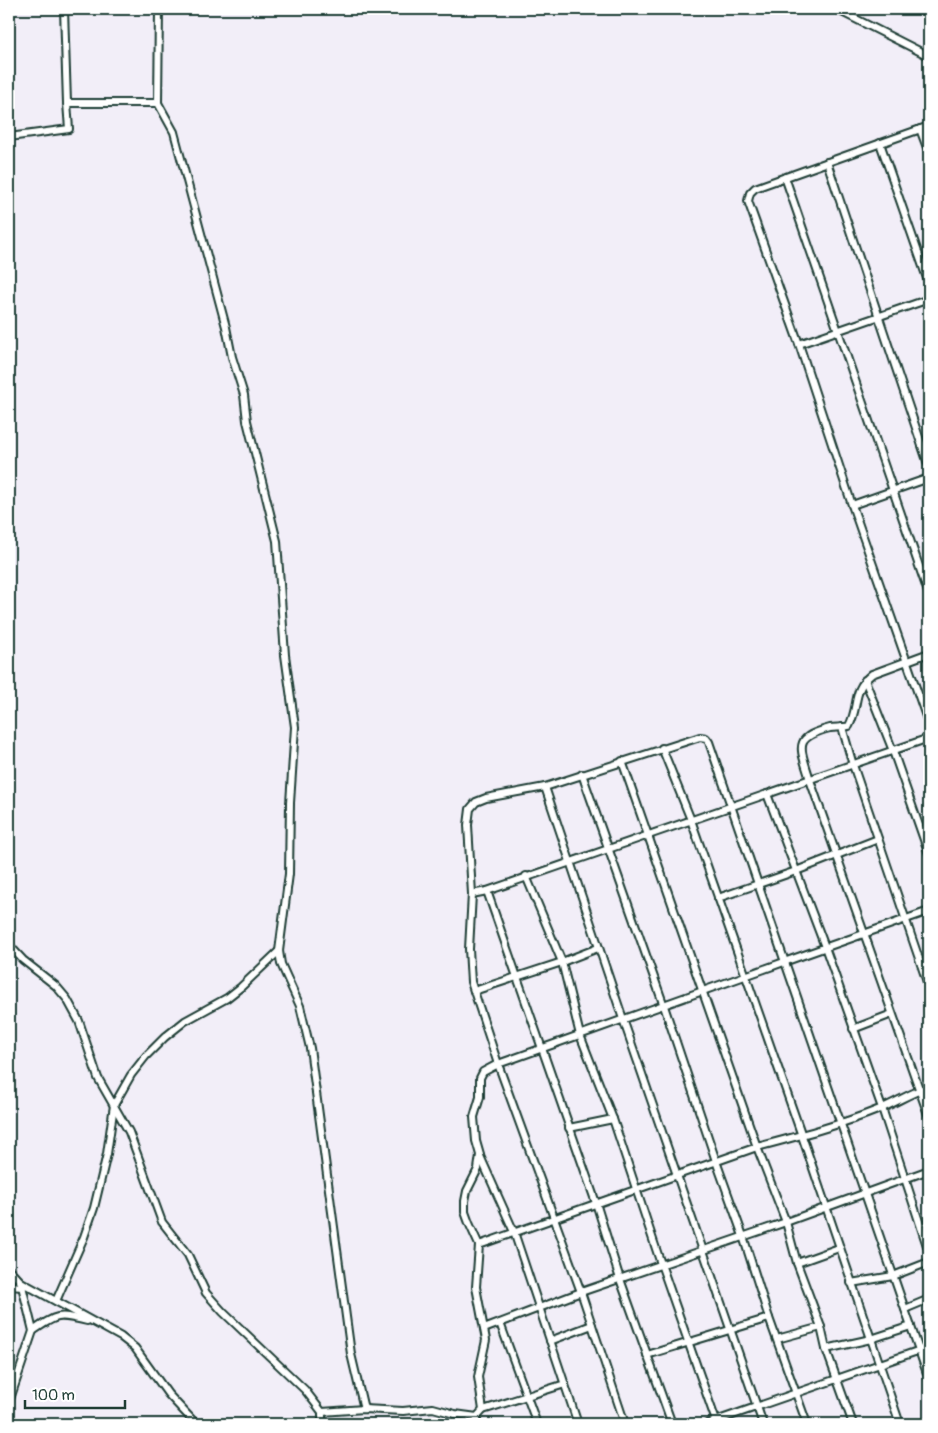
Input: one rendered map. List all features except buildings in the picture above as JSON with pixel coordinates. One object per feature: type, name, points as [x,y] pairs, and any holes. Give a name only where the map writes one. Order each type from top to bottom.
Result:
[{"type":"street","points":[[9,137],[69,130],[64,9]]},
{"type":"street","points":[[159,9],[158,104],[174,132],[226,327],[232,357],[244,395],[247,421],[276,535],[285,655],[295,727],[288,874],[279,951],[281,964],[300,1006],[310,1048],[350,1345],[364,1409]]},
{"type":"street","points":[[836,9],[929,56]]},
{"type":"street","points":[[67,102],[158,104]]},
{"type":"street","points":[[929,126],[755,188],[750,193],[748,201],[799,344],[852,505],[929,725]]},
{"type":"street","points":[[920,129],[929,153]]},
{"type":"street","points":[[880,143],[929,284]]},
{"type":"street","points":[[827,162],[929,467]]},
{"type":"street","points":[[785,177],[929,595]]},
{"type":"street","points":[[799,344],[929,299]]},
{"type":"street","points":[[852,505],[929,478]]},
{"type":"street","points":[[929,653],[872,674],[858,690],[849,726],[830,728],[807,736],[801,746],[810,780],[929,1117]]},
{"type":"street","points":[[865,680],[893,751],[929,854]]},
{"type":"street","points":[[842,727],[853,765],[929,988]]},
{"type":"street","points":[[625,1424],[581,1292],[470,982],[469,949],[472,894],[468,825],[470,809],[476,802],[486,798],[545,787],[700,736],[706,738],[709,742],[929,1379]]},
{"type":"street","points":[[472,894],[487,891],[929,738]]},
{"type":"street","points":[[662,748],[691,820],[802,1136],[900,1424]]},
{"type":"street","points":[[622,761],[757,1147],[786,1222],[797,1263],[821,1327],[826,1349],[853,1424]]},
{"type":"street","points":[[582,774],[664,1006],[743,1236],[769,1318],[807,1424]]},
{"type":"street","points":[[545,787],[598,948],[762,1424]]},
{"type":"street","points":[[767,794],[882,1108],[929,1252]]},
{"type":"street","points":[[922,830],[929,828]]},
{"type":"street","points":[[718,898],[796,871],[878,839]]},
{"type":"street","points":[[526,876],[562,962],[580,1035],[613,1119],[635,1189],[716,1423]]},
{"type":"street","points":[[487,891],[672,1424]]},
{"type":"street","points":[[578,1424],[514,1232],[480,1155],[476,1141],[474,1117],[480,1097],[481,1074],[486,1069],[498,1064],[929,911]]},
{"type":"street","points":[[9,945],[23,960],[56,986],[67,1000],[79,1021],[98,1078],[129,1132],[162,1222],[188,1255],[206,1292],[223,1312],[305,1390],[322,1412],[322,1424]]},
{"type":"street","points":[[474,992],[598,948]]},
{"type":"street","points":[[56,1301],[94,1208],[107,1154],[114,1105],[131,1075],[165,1037],[185,1021],[227,998],[279,951]]},
{"type":"street","points":[[853,1029],[892,1014]]},
{"type":"street","points":[[478,1244],[757,1147],[802,1136],[841,1123],[882,1108],[929,1087]]},
{"type":"street","points":[[569,1128],[613,1119]]},
{"type":"street","points":[[322,1412],[433,1408],[477,1421],[483,1410],[478,1377],[486,1347],[476,1287],[478,1244],[465,1212],[465,1201],[467,1191],[478,1170],[480,1155]]},
{"type":"street","points":[[484,1329],[620,1278],[786,1222],[929,1170]]},
{"type":"street","points":[[797,1263],[839,1248]]},
{"type":"street","points":[[851,1284],[893,1276],[929,1262]]},
{"type":"street","points":[[9,1269],[22,1285],[33,1331],[9,1402]]},
{"type":"street","points":[[9,1286],[22,1285],[96,1322],[121,1337],[135,1348],[168,1394],[196,1424]]},
{"type":"street","points":[[905,1309],[929,1299]]},
{"type":"street","points":[[33,1331],[56,1316],[96,1322]]},
{"type":"street","points":[[647,1355],[769,1318]]},
{"type":"street","points":[[500,1323],[537,1424]]},
{"type":"street","points":[[550,1341],[592,1325]]},
{"type":"street","points":[[826,1349],[871,1339],[911,1326]]},
{"type":"street","points":[[777,1339],[821,1327]]},
{"type":"street","points":[[707,1424],[716,1423],[795,1392],[929,1347]]},
{"type":"street","points":[[483,1410],[565,1384]]}]
